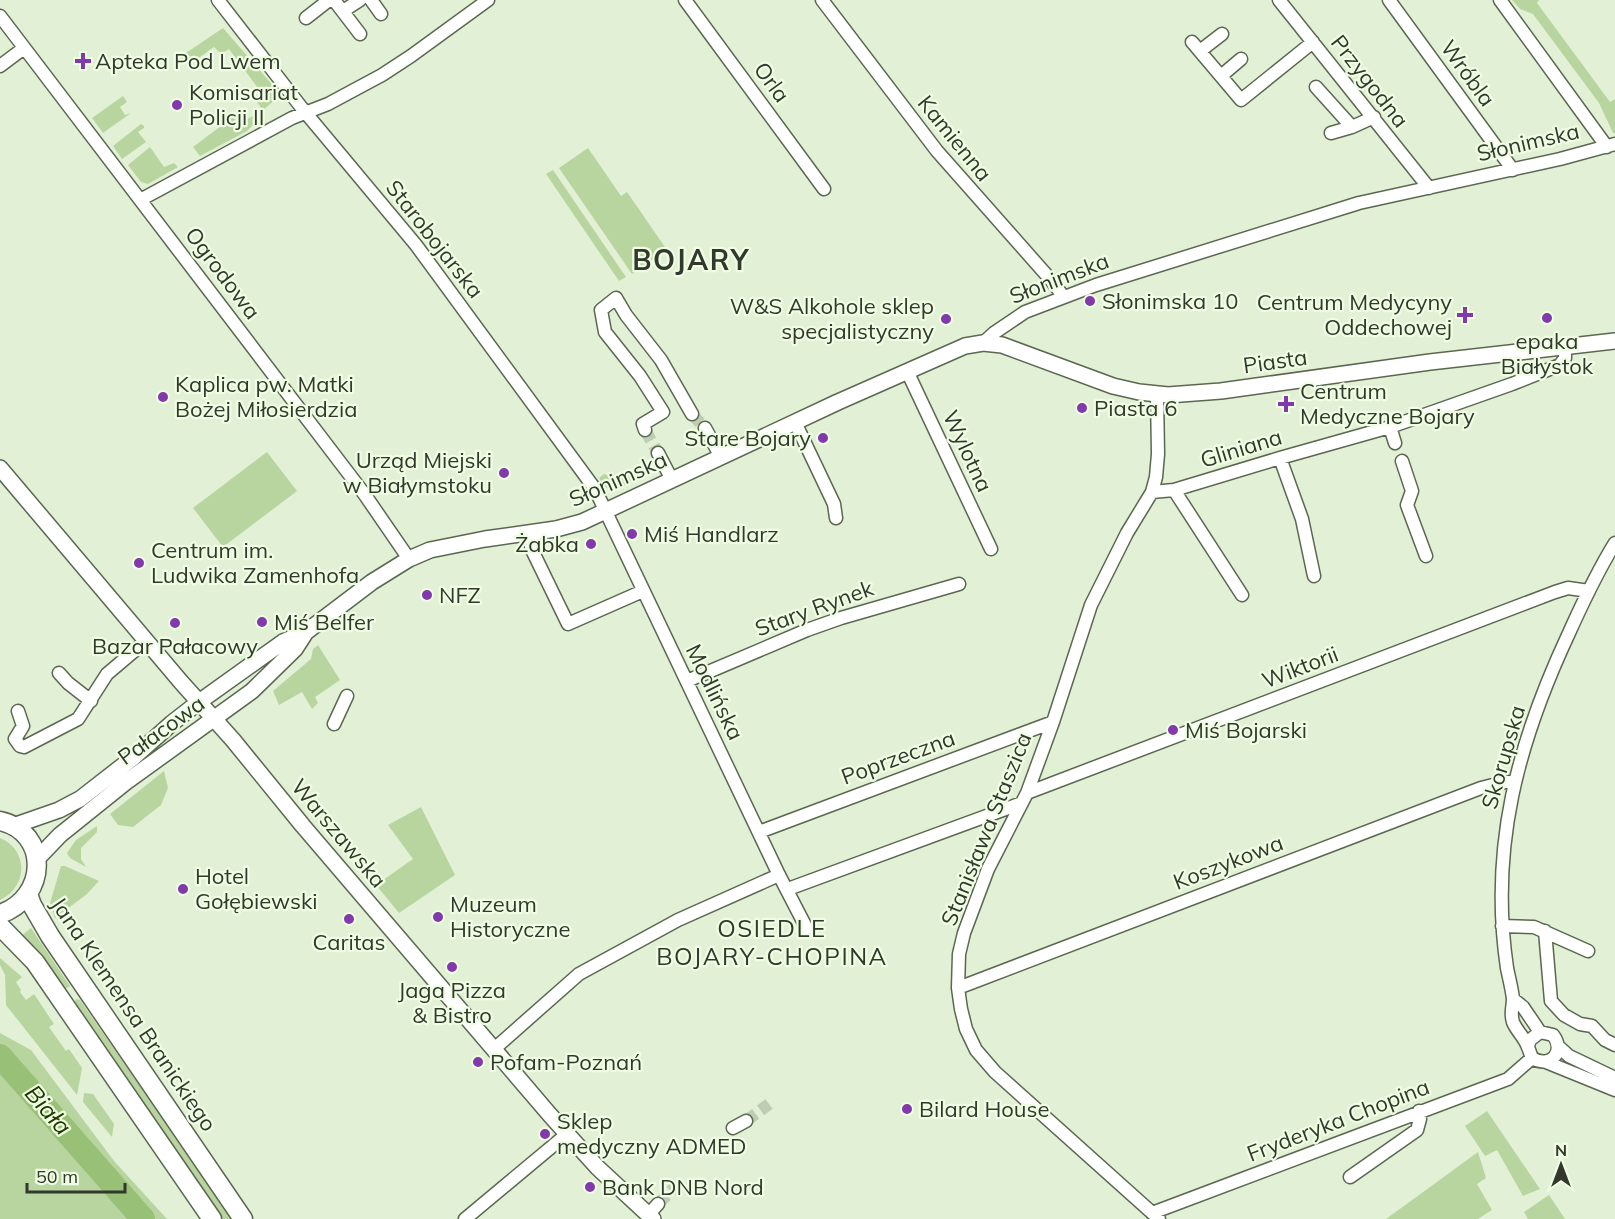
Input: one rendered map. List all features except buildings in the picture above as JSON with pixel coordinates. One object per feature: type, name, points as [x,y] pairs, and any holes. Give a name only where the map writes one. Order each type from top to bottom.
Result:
[{"type":"main road","points":[[0,914],[12,909],[28,894],[34,884],[36,860],[32,847],[24,835],[7,823]]},
{"type":"main road","name":"Jana Klemensa Branickiego","points":[[28,894],[39,918],[243,1219]]},
{"type":"main road","points":[[0,926],[35,962],[212,1219]]},
{"type":"main road","points":[[62,1001],[84,986]]},
{"type":"street","name":"Starobojarska","points":[[218,0],[305,112],[416,245],[595,489],[606,512]]},
{"type":"street","points":[[306,18],[328,0]]},
{"type":"street","points":[[334,0],[360,34]]},
{"type":"street","points":[[344,11],[360,0]]},
{"type":"street","points":[[371,0],[381,14]]},
{"type":"street","points":[[140,200],[305,112],[328,104],[382,75],[488,0]]},
{"type":"street","name":"Orla","points":[[685,0],[824,189]]},
{"type":"street","name":"Kamienna","points":[[822,0],[936,151],[1063,296]]},
{"type":"street","name":"Przygodna","points":[[1279,0],[1428,188]]},
{"type":"street","name":"Wróbla","points":[[1389,0],[1513,170]]},
{"type":"street","points":[[1500,0],[1611,145]]},
{"type":"street","name":"Ogrodowa","points":[[0,16],[369,500],[409,559]]},
{"type":"street","points":[[1222,34],[1196,46],[1241,100],[1313,42]]},
{"type":"street","points":[[0,66],[24,48]]},
{"type":"street","points":[[1221,76],[1242,59]]},
{"type":"street","points":[[1316,87],[1352,127]]},
{"type":"street","points":[[1331,133],[1374,117]]},
{"type":"street","name":"Słonimska","points":[[409,559],[430,550],[449,546],[565,527],[606,512],[907,371],[965,346],[983,343],[1012,320],[1063,296],[1359,203],[1513,170],[1611,145]]},
{"type":"street","points":[[645,430],[643,424],[663,412],[640,376],[605,332],[601,310],[616,298],[626,315],[661,360],[692,414]]},
{"type":"street","name":"Piasta","points":[[983,343],[1015,349],[1113,386],[1177,395],[1615,341]]},
{"type":"street","name":"Gliniana","points":[[1152,492],[1174,490],[1390,427],[1512,384],[1560,365],[1565,358],[1565,346]]},
{"type":"street","name":"Wylotna","points":[[907,371],[991,549]]},
{"type":"street","name":"Stanisława Staszica","points":[[1155,1216],[994,1072],[976,1050],[966,1029],[958,988],[959,954],[979,889],[1025,798],[1053,722],[1090,605],[1127,533],[1152,492],[1158,454],[1157,394]]},
{"type":"street","points":[[795,422],[834,504],[836,518]]},
{"type":"street","points":[[1390,427],[1395,443]]},
{"type":"street","points":[[705,429],[721,457]]},
{"type":"street","points":[[658,453],[672,480]]},
{"type":"street","points":[[1280,458],[1302,519],[1314,576]]},
{"type":"street","points":[[1402,461],[1412,491],[1407,505],[1426,556]]},
{"type":"street","name":"Warszawska","points":[[0,468],[309,834],[567,1134],[598,1168],[653,1212]]},
{"type":"street","points":[[1174,490],[1242,595]]},
{"type":"street","name":"Modlińska","points":[[606,512],[807,929]]},
{"type":"street","points":[[528,534],[530,544],[568,624],[643,591]]},
{"type":"street","name":"Skorupska","points":[[1530,1052],[1511,1013],[1513,999],[1502,926],[1503,845],[1509,802],[1534,718],[1558,656],[1615,543]]},
{"type":"street","name":"Pałacowa","points":[[7,823],[59,810],[80,799],[199,702],[283,642],[306,632],[372,582],[409,559]]},
{"type":"street","name":"Stary Rynek","points":[[687,681],[840,618],[959,584]]},
{"type":"street","name":"Wiktorii","points":[[1025,798],[1555,592],[1568,588],[1589,591]]},
{"type":"street","name":"Pałacowa","points":[[36,860],[51,843],[126,782],[252,691],[295,649],[306,632]]},
{"type":"street","points":[[18,711],[23,726],[15,739],[20,746],[24,747],[78,719],[107,674],[147,641]]},
{"type":"street","points":[[59,674],[91,701]]},
{"type":"street","points":[[334,724],[347,696]]},
{"type":"street","name":"Poprzeczna","points":[[759,832],[1053,722]]},
{"type":"street","name":"Koszykowa","points":[[958,988],[1481,788],[1515,782]]},
{"type":"street","points":[[788,889],[1025,798]]},
{"type":"street","points":[[494,1049],[579,974],[678,920],[779,875]]},
{"type":"street","points":[[1502,926],[1525,926],[1545,931],[1588,951]]},
{"type":"street","points":[[1545,931],[1551,1001],[1564,1015],[1580,1024],[1595,1028],[1605,1040],[1615,1045]]},
{"type":"street","points":[[1513,999],[1523,1007],[1540,1032],[1553,1035],[1559,1047],[1569,1056],[1615,1078]]},
{"type":"street","points":[[1540,1032],[1530,1040],[1530,1052],[1537,1061],[1546,1062],[1615,1090]]},
{"type":"street","points":[[1546,1062],[1555,1057],[1559,1047]]},
{"type":"street","name":"Fryderyka Chopina","points":[[1155,1216],[1419,1111],[1508,1079],[1530,1052]]},
{"type":"street","points":[[1350,1177],[1417,1130],[1420,1119],[1419,1111]]},
{"type":"street","points":[[733,1128],[746,1121]]},
{"type":"street","points":[[465,1219],[567,1134]]},
{"type":"green space","points":[[1512,0],[1539,0],[1537,3],[1610,102],[1615,99],[1615,133],[1599,103],[1533,14],[1520,9]]},
{"type":"green space","points":[[223,28],[281,95],[263,110],[256,101],[263,95],[229,49],[221,54],[214,47],[193,62],[177,59]]},
{"type":"green space","points":[[123,96],[127,102],[120,107],[125,115],[131,113],[103,133],[92,118]]},
{"type":"green space","points":[[253,116],[256,122],[247,131],[200,156],[193,147],[233,117],[239,123]]},
{"type":"green space","points":[[141,124],[144,128],[138,132],[146,142],[122,159],[113,146]]},
{"type":"green space","points":[[150,147],[164,167],[174,163],[178,167],[148,184],[141,182],[128,165]]},
{"type":"green space","points":[[588,148],[621,196],[627,192],[667,250],[632,274],[559,168]]},
{"type":"green space","points":[[553,170],[626,277],[619,281],[546,174]]},
{"type":"green space","points":[[267,452],[297,491],[223,547],[193,508]]},
{"type":"green space","points":[[635,473],[638,478],[616,490],[606,488],[599,478],[604,474],[619,479]]},
{"type":"green space","points":[[318,645],[340,680],[315,697],[318,703],[312,709],[302,692],[279,705],[273,691],[311,659],[313,649]]},
{"type":"green space","points":[[164,771],[168,788],[161,805],[133,827],[118,825],[110,814]]},
{"type":"green space","points":[[421,807],[455,875],[399,913],[376,885],[413,859],[388,825]]},
{"type":"green space","points":[[97,826],[97,832],[81,848],[81,859],[86,867],[70,858],[67,853],[76,840]]},
{"type":"green space","points":[[0,838],[16,851],[21,869],[16,887],[0,900]]},
{"type":"green space","points":[[61,866],[99,881],[87,894],[55,918],[50,903]]},
{"type":"green space","points":[[31,928],[70,986],[64,990],[20,937]]},
{"type":"green space","points":[[0,958],[22,977],[16,982],[20,992],[26,1000],[34,994],[54,1024],[49,1027],[66,1051],[69,1049],[82,1068],[77,1095],[6,1005],[5,975],[0,965]]},
{"type":"green space","points":[[76,999],[80,1000],[233,1219],[221,1219],[74,1004]]},
{"type":"green space","points":[[0,1033],[31,1050],[114,1161],[167,1219],[0,1219]]},
{"type":"green space","points":[[84,1093],[93,1094],[114,1124],[112,1137],[83,1102]]},
{"type":"green space","points":[[1487,1111],[1540,1189],[1523,1196],[1497,1150],[1485,1156],[1465,1126]]},
{"type":"green space","points":[[1478,1152],[1486,1178],[1477,1184],[1492,1210],[1478,1219],[1386,1219]]},
{"type":"green space","points":[[1549,1195],[1565,1219],[1528,1219],[1524,1212]]},
{"type":"waterway","name":"Biała","points":[[0,1056],[143,1219]]},
{"type":"tunnel","points":[[692,414],[705,428]]},
{"type":"tunnel","points":[[645,430],[658,453]]},
{"type":"tunnel","points":[[746,1121],[769,1104]]},
{"type":"tunnel","points":[[658,1204],[675,1187]]},
{"type":"place","name":"Apteka Pod Lwem","points":[[83,61]]},
{"type":"place","name":"Komisariat Policji II","points":[[177,105]]},
{"type":"place","name":"Słonimska 10","points":[[1090,301]]},
{"type":"place","name":"Centrum Medycyny Oddechowej","points":[[1465,315]]},
{"type":"place","name":"epaka Białystok","points":[[1547,318]]},
{"type":"place","name":"W&S Alkohole sklep specjalistyczny","points":[[946,319]]},
{"type":"place","name":"Kaplica pw. Matki Bożej Miłosierdzia","points":[[163,397]]},
{"type":"place","name":"Centrum Medyczne Bojary","points":[[1286,404]]},
{"type":"place","name":"Piasta 6","points":[[1082,408]]},
{"type":"place","name":"Stare Bojary","points":[[823,438]]},
{"type":"place","name":"Urząd Miejski w Białymstoku","points":[[504,473]]},
{"type":"place","name":"Miś Handlarz","points":[[632,534]]},
{"type":"place","name":"Żabka","points":[[591,544]]},
{"type":"place","name":"Centrum im. Ludwika Zamenhofa","points":[[139,563]]},
{"type":"place","name":"NFZ","points":[[427,595]]},
{"type":"place","name":"Miś Belfer","points":[[262,622]]},
{"type":"place","name":"Bazar Pałacowy","points":[[175,623]]},
{"type":"place","name":"Miś Bojarski","points":[[1173,730]]},
{"type":"place","name":"Hotel Gołębiewski","points":[[183,889]]},
{"type":"place","name":"Muzeum Historyczne","points":[[438,917]]},
{"type":"place","name":"Caritas","points":[[349,919]]},
{"type":"place","name":"Jaga Pizza & Bistro","points":[[452,967]]},
{"type":"place","name":"Pofam-Poznań","points":[[478,1062]]},
{"type":"place","name":"Bilard House","points":[[907,1109]]},
{"type":"place","name":"Sklep medyczny ADMED","points":[[545,1134]]},
{"type":"place","name":"Bank DNB Nord","points":[[590,1187]]},
{"type":"district","name":"BOJARY","points":[[691,260]]},
{"type":"district","name":"OSIEDLE BOJARY-CHOPINA","points":[[772,943]]}]
